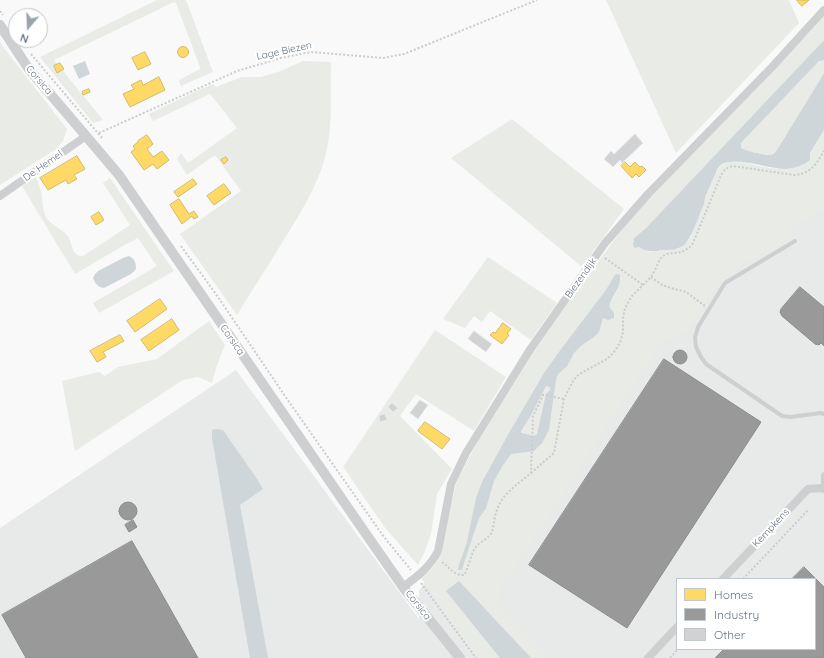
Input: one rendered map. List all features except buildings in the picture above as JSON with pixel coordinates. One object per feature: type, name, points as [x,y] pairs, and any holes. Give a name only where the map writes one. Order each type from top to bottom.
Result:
[{"type":"street","name":"Biezendijk","points":[[403,587],[417,577],[431,563],[438,551],[451,484],[466,454],[529,351],[605,243],[648,194],[777,61],[824,10]]},
{"type":"street","name":"Corsica","points":[[0,25],[28,68],[119,175],[403,587],[460,658]]},
{"type":"street","name":"De Hemel","points":[[0,196],[86,136]]},
{"type":"street","name":"Kempkens","points":[[724,578],[808,489],[823,488]]},
{"type":"street","points":[[648,658],[676,628]]},
{"type":"lane","points":[[795,240],[725,283],[698,327],[695,337],[696,347],[700,357],[706,364],[782,416],[790,417],[821,413],[824,414]]},
{"type":"lane","points":[[823,488],[824,474]]},
{"type":"path","name":"Lage Biezen","points":[[86,136],[98,134],[236,72],[281,58],[311,52],[383,58],[404,54],[537,0]]},
{"type":"path","points":[[440,561],[447,565],[457,575],[464,575],[475,548],[479,543],[491,535],[501,500],[554,453],[564,399],[573,381],[577,376],[607,359],[614,352],[620,343],[623,332],[625,308],[632,296],[654,272],[660,259],[667,254],[682,252],[693,243],[724,170],[733,166],[798,175],[808,171],[814,166],[824,151]]},
{"type":"path","points":[[601,256],[643,285]]},
{"type":"path","points":[[650,277],[662,285],[686,292],[709,309]]},
{"type":"path","points":[[531,473],[533,416],[543,395],[545,394],[564,399]]},
{"type":"path","name":"Kempkens","points":[[745,578],[809,509]]},
{"type":"path","name":"Corsica","points":[[417,577],[476,658]]},
{"type":"path","points":[[670,658],[677,650]]},
{"type":"shaded area","points":[[157,0],[186,0],[213,72],[181,86],[179,81],[181,79],[200,69],[200,67],[176,3],[174,2],[54,60],[103,120],[93,123],[40,57]]},
{"type":"shaded area","points":[[606,0],[789,0],[799,23],[676,153]]},
{"type":"shaded area","points":[[824,16],[824,40],[646,228],[633,239],[637,248],[639,247],[651,252],[680,248],[691,236],[713,178],[721,166],[731,161],[780,169],[798,166],[808,162],[810,153],[824,130],[824,209],[789,230],[793,237],[732,271],[724,278],[686,332],[673,336],[658,348],[498,594],[501,598],[497,604],[549,658],[531,658],[459,581],[446,591],[500,658],[477,658],[458,633],[421,578],[433,567],[439,558],[444,542],[456,484],[479,439],[532,351],[629,220],[648,198]],"holes":[[[621,277],[617,291],[609,304],[614,313],[603,318],[598,332],[594,337],[582,345],[574,353],[567,366],[558,374],[542,443],[534,451],[511,454],[503,465],[494,481],[486,508],[479,518],[463,566],[461,570],[458,570],[467,542],[476,498],[482,482],[509,433],[544,373],[561,349],[609,284]]]},
{"type":"shaded area","points":[[824,40],[824,60],[819,61],[741,143],[741,148],[750,152],[769,155],[775,153],[824,73],[824,130],[810,153],[810,160],[799,166],[787,169],[743,162],[727,162],[719,167],[694,228],[685,244],[674,249],[653,251],[647,251],[639,247],[634,247],[633,239],[646,228]]},
{"type":"shaded area","points":[[0,42],[67,129],[63,141],[56,149],[0,185]]},
{"type":"shaded area","points":[[824,60],[824,73],[773,155],[744,151],[741,148],[741,143],[819,61]]},
{"type":"shaded area","points":[[85,61],[90,74],[79,79],[73,66]]},
{"type":"shaded area","points":[[303,61],[331,62],[330,131],[326,153],[318,178],[307,201],[237,315],[180,234],[241,191],[215,155],[187,175],[177,159],[181,153],[188,163],[237,128],[210,94],[153,121],[149,114],[213,84],[216,87],[242,77],[261,77],[281,71]]},
{"type":"shaded area","points":[[512,119],[624,209],[582,267],[451,158]]},
{"type":"shaded area","points":[[36,177],[41,190],[46,217],[51,223],[67,235],[73,250],[77,255],[83,256],[130,225],[103,183],[110,178],[174,271],[99,313],[93,303],[157,266],[138,238],[75,274],[22,186]]},
{"type":"shaded area","points":[[824,188],[824,658],[0,658],[0,528],[236,370],[419,619],[419,591],[439,559],[459,478],[511,387]]},
{"type":"shaded area","points":[[129,256],[134,260],[136,265],[136,269],[131,274],[104,288],[96,284],[93,278],[98,271]]},
{"type":"shaded area","points":[[488,257],[557,303],[531,340],[490,311],[482,322],[474,316],[465,328],[443,319]]},
{"type":"shaded area","points":[[615,275],[620,275],[620,283],[609,306],[614,313],[614,318],[608,320],[603,318],[599,332],[574,353],[567,366],[558,374],[549,430],[542,443],[534,451],[511,454],[503,465],[494,481],[486,508],[479,518],[462,570],[458,570],[467,542],[476,498],[482,482],[544,373],[605,291]],"holes":[[[546,386],[550,387],[550,390],[546,394],[537,434],[534,436],[521,433]]]},
{"type":"shaded area","points":[[209,321],[225,345],[212,383],[198,377],[183,380],[75,451],[62,381],[99,372],[105,376],[118,367],[157,359]]},
{"type":"shaded area","points":[[435,330],[506,377],[474,431],[416,394],[400,416],[452,469],[437,494],[431,534],[418,565],[386,529],[343,467]]},
{"type":"shaded area","points":[[546,386],[550,387],[550,390],[546,394],[537,434],[534,436],[521,433],[521,432]]},
{"type":"shaded area","points":[[212,430],[223,430],[263,489],[240,505],[268,658],[250,658],[212,438]]},
{"type":"shaded area","points":[[459,581],[531,658],[500,658],[446,591]]}]
